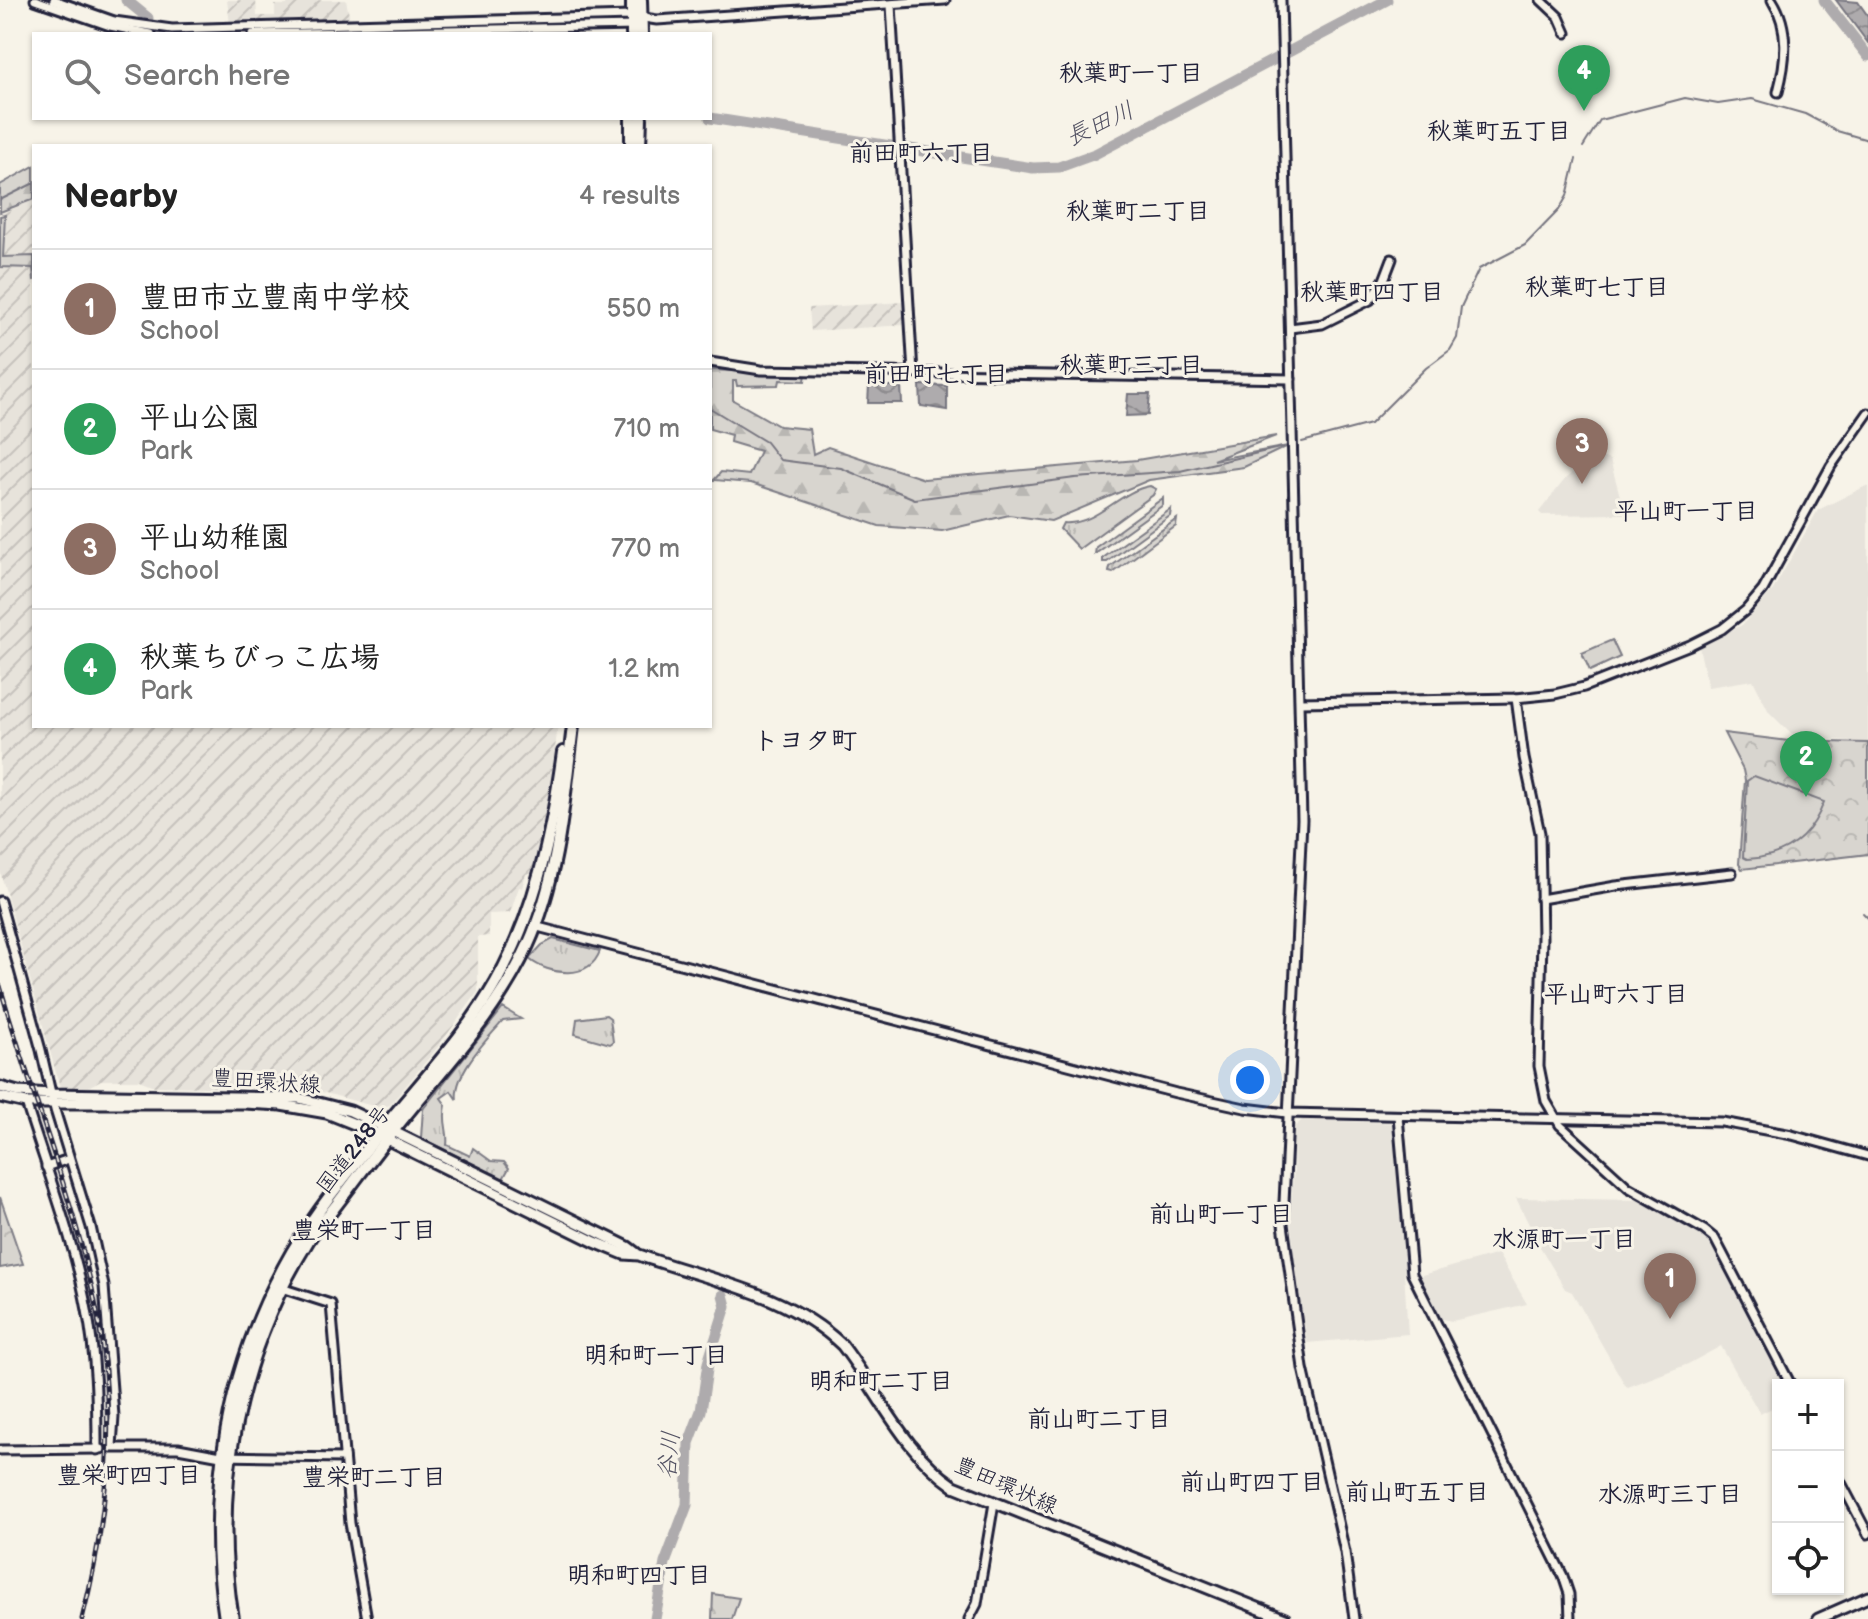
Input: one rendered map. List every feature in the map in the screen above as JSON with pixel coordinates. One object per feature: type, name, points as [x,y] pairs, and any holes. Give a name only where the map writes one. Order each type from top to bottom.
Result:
[{"type":"highway","points":[[632,0],[637,26]]},
{"type":"highway","points":[[637,26],[641,0]]},
{"type":"highway","points":[[631,120],[631,144]]},
{"type":"highway","points":[[640,144],[641,120]]},
{"type":"highway","name":"国道248号","points":[[225,1619],[217,1535],[225,1455],[252,1359],[278,1287],[308,1240],[479,1009],[507,961],[523,924],[551,834],[567,728]]},
{"type":"highway","name":"国道248号","points":[[386,1133],[472,1038],[515,970],[536,926],[562,817],[573,728]]},
{"type":"highway","name":"国道248号","points":[[225,1455],[225,1535],[233,1619]]},
{"type":"main road","name":"豊田環状線","points":[[0,1087],[52,1098],[281,1105],[327,1113],[386,1133],[595,1242],[624,1254],[639,1255],[769,1298],[800,1312],[842,1345],[905,1438],[928,1466],[954,1486],[1285,1619]]},
{"type":"main road","name":"豊田環状線","points":[[0,1097],[26,1103],[52,1098]]},
{"type":"main road","points":[[1818,1619],[1868,1597]]},
{"type":"street","points":[[35,0],[110,26],[141,32]]},
{"type":"street","points":[[54,0],[114,21],[172,29],[637,26]]},
{"type":"street","points":[[349,32],[637,26],[657,20],[945,0]]},
{"type":"street","points":[[1281,0],[1302,820],[1283,1224],[1303,1368],[1345,1552],[1354,1619]]},
{"type":"street","points":[[1541,0],[1559,17],[1566,33]]},
{"type":"street","points":[[1772,0],[1780,16],[1784,39],[1785,57],[1778,92]]},
{"type":"street","points":[[891,5],[913,373]]},
{"type":"street","points":[[1290,328],[1322,324],[1370,300],[1384,280],[1392,259]]},
{"type":"street","points":[[712,362],[761,370],[1291,379]]},
{"type":"street","points":[[1300,702],[1516,698],[1555,694],[1584,687],[1690,645],[1733,621],[1763,590],[1831,466],[1868,413]]},
{"type":"street","points":[[1516,698],[1524,758],[1539,822],[1540,1074],[1546,1101],[1554,1118],[1628,1187],[1715,1239],[1788,1379]]},
{"type":"street","points":[[1541,899],[1616,886],[1732,873]]},
{"type":"street","points":[[0,901],[69,1159],[91,1227],[106,1300],[114,1416],[105,1449]]},
{"type":"street","points":[[523,924],[1176,1093],[1245,1108],[1287,1113],[1722,1122],[1792,1135],[1868,1156]]},
{"type":"street","points":[[26,1103],[86,1306],[105,1449]]},
{"type":"street","points":[[1398,1116],[1412,1274],[1563,1576],[1569,1594],[1570,1619]]},
{"type":"street","points":[[46,1167],[69,1159]]},
{"type":"street","points":[[278,1287],[331,1304],[350,1523],[367,1619]]},
{"type":"street","points":[[0,1450],[178,1448],[225,1455],[344,1458]]},
{"type":"street","points":[[1844,1488],[1868,1534]]},
{"type":"street","points":[[969,1619],[977,1604],[994,1503]]},
{"type":"shaded area","points":[[227,0],[256,0],[257,16],[275,16],[275,5],[287,5],[288,0],[346,0],[350,20],[230,24]]},
{"type":"shaded area","points":[[32,201],[32,728],[558,728],[547,810],[532,872],[526,874],[522,888],[519,887],[510,913],[489,914],[489,936],[478,937],[478,992],[390,1105],[380,1108],[311,1089],[154,1086],[139,1080],[101,1080],[88,1087],[60,1087],[0,871],[1,214]]},
{"type":"shaded area","points":[[904,302],[905,325],[811,331],[809,308]]},
{"type":"shaded area","points":[[1594,454],[1610,460],[1625,514],[1542,515],[1539,512],[1566,478]]},
{"type":"shaded area","points":[[1868,485],[1868,742],[1802,738],[1789,732],[1769,712],[1753,680],[1708,687],[1699,647],[1742,625],[1773,590],[1818,510]]},
{"type":"shaded area","points":[[1302,1120],[1395,1123],[1407,1271],[1404,1273],[1408,1334],[1307,1343],[1290,1217],[1293,1128]]},
{"type":"shaded area","points":[[1516,1198],[1640,1200],[1701,1231],[1713,1242],[1784,1379],[1772,1379],[1772,1408],[1760,1414],[1721,1346],[1688,1364],[1628,1387],[1625,1385],[1572,1292],[1565,1289]]},
{"type":"shaded area","points":[[1498,1254],[1527,1304],[1452,1321],[1442,1319],[1420,1278],[1422,1275]]},
{"type":"green space","points":[[32,167],[32,200],[0,212],[0,185]]},
{"type":"green space","points":[[5,215],[3,257],[32,256],[32,268],[0,267],[0,216]]},
{"type":"green space","points":[[712,370],[806,374],[805,381],[780,380],[779,385],[737,386],[733,381],[733,400],[779,426],[809,429],[813,454],[828,447],[924,479],[1137,460],[1276,436],[1213,460],[1288,446],[1244,467],[1149,480],[1051,521],[1009,515],[942,531],[879,526],[751,483],[714,480],[721,472],[749,475],[760,451],[730,442],[731,435],[712,430]]},
{"type":"green space","points":[[1150,486],[1156,489],[1153,495],[1079,549],[1060,529],[1063,523],[1086,519],[1128,494]]},
{"type":"green space","points":[[1163,498],[1163,505],[1095,554],[1096,547]]},
{"type":"green space","points":[[1171,509],[1170,516],[1103,562],[1103,558]]},
{"type":"green space","points":[[1177,519],[1176,526],[1113,573],[1109,572],[1110,567]]},
{"type":"green space","points":[[1612,640],[1620,657],[1590,671],[1582,653]]},
{"type":"green space","points":[[1724,733],[1789,741],[1868,743],[1868,854],[1742,869],[1739,864],[1745,780]]},
{"type":"green space","points":[[1754,776],[1824,802],[1812,825],[1795,843],[1773,854],[1747,859],[1743,857],[1747,781]]},
{"type":"green space","points":[[553,939],[600,951],[595,961],[578,971],[547,969],[529,959],[542,945]]},
{"type":"green space","points":[[503,1008],[521,1019],[503,1021],[480,1047],[460,1079],[457,1100],[451,1091],[441,1098],[446,1105],[447,1145],[470,1156],[473,1148],[491,1161],[504,1162],[509,1168],[503,1179],[421,1138],[423,1109]]},
{"type":"green space","points":[[606,1015],[610,1018],[613,1042],[610,1044],[575,1034],[577,1019]]},
{"type":"green space","points":[[0,1197],[23,1264],[0,1268]]},
{"type":"green space","points":[[713,1594],[739,1598],[732,1619],[712,1619]]},
{"type":"water","points":[[1836,0],[1858,2],[1868,16],[1868,43]]},
{"type":"water","points":[[920,385],[947,386],[947,410],[921,406]]},
{"type":"water","points":[[869,386],[901,386],[902,403],[868,403]]},
{"type":"water","points":[[1128,394],[1150,394],[1148,415],[1126,416]]},
{"type":"waterway","name":"長田川","points":[[126,0],[148,18]]},
{"type":"waterway","name":"長田川","points":[[712,118],[1033,168],[1059,167],[1095,154],[1387,0]]},
{"type":"waterway","points":[[1824,0],[1868,56]]},
{"type":"waterway","points":[[1583,147],[1600,120],[1685,98],[1718,104],[1752,99],[1805,114],[1837,131],[1868,140]]},
{"type":"waterway","points":[[1302,442],[1370,424],[1426,368],[1450,350],[1457,338],[1461,307],[1479,269],[1525,245],[1559,210],[1567,196],[1576,159]]},
{"type":"waterway","points":[[0,200],[32,184]]},
{"type":"waterway","points":[[712,409],[766,442],[780,460],[841,468],[915,499],[1075,478],[1180,471],[1284,447]]},
{"type":"waterway","points":[[1863,913],[1868,918]]},
{"type":"waterway","name":"谷川","points":[[655,1619],[665,1563],[687,1505],[689,1443],[701,1411],[708,1363],[726,1306],[723,1295]]},
{"type":"railway","points":[[0,986],[77,1230],[103,1350],[106,1467],[98,1544],[82,1619]]},
{"type":"place","name":"秋葉ちびっこ広場","points":[[1584,111]]},
{"type":"place","name":"平山幼稚園","points":[[1582,484]]},
{"type":"place","name":"平山公園","points":[[1806,797]]},
{"type":"place","name":"豊田市立豊南中学校","points":[[1670,1319]]},
{"type":"district","name":"秋葉町一丁目","points":[[1131,73]]},
{"type":"district","name":"秋葉町五丁目","points":[[1499,131]]},
{"type":"district","name":"前田町六丁目","points":[[921,153]]},
{"type":"district","name":"秋葉町二丁目","points":[[1138,211]]},
{"type":"district","name":"秋葉町七丁目","points":[[1597,287]]},
{"type":"district","name":"秋葉町四丁目","points":[[1372,292]]},
{"type":"district","name":"秋葉町三丁目","points":[[1131,365]]},
{"type":"district","name":"前田町七丁目","points":[[936,374]]},
{"type":"district","name":"平山町一丁目","points":[[1686,511]]},
{"type":"district","name":"トヨタ町","points":[[805,741]]},
{"type":"district","name":"平山町六丁目","points":[[1616,994]]},
{"type":"district","name":"前山町一丁目","points":[[1221,1214]]},
{"type":"district","name":"豊栄町一丁目","points":[[364,1230]]},
{"type":"district","name":"水源町一丁目","points":[[1564,1239]]},
{"type":"district","name":"明和町一丁目","points":[[656,1355]]},
{"type":"district","name":"明和町二丁目","points":[[881,1381]]},
{"type":"district","name":"前山町二丁目","points":[[1099,1419]]},
{"type":"district","name":"豊栄町四丁目","points":[[129,1475]]},
{"type":"district","name":"豊栄町二丁目","points":[[374,1477]]},
{"type":"district","name":"前山町四丁目","points":[[1252,1482]]},
{"type":"district","name":"前山町五丁目","points":[[1417,1492]]},
{"type":"district","name":"水源町三丁目","points":[[1670,1494]]},
{"type":"district","name":"明和町四丁目","points":[[639,1575]]}]
